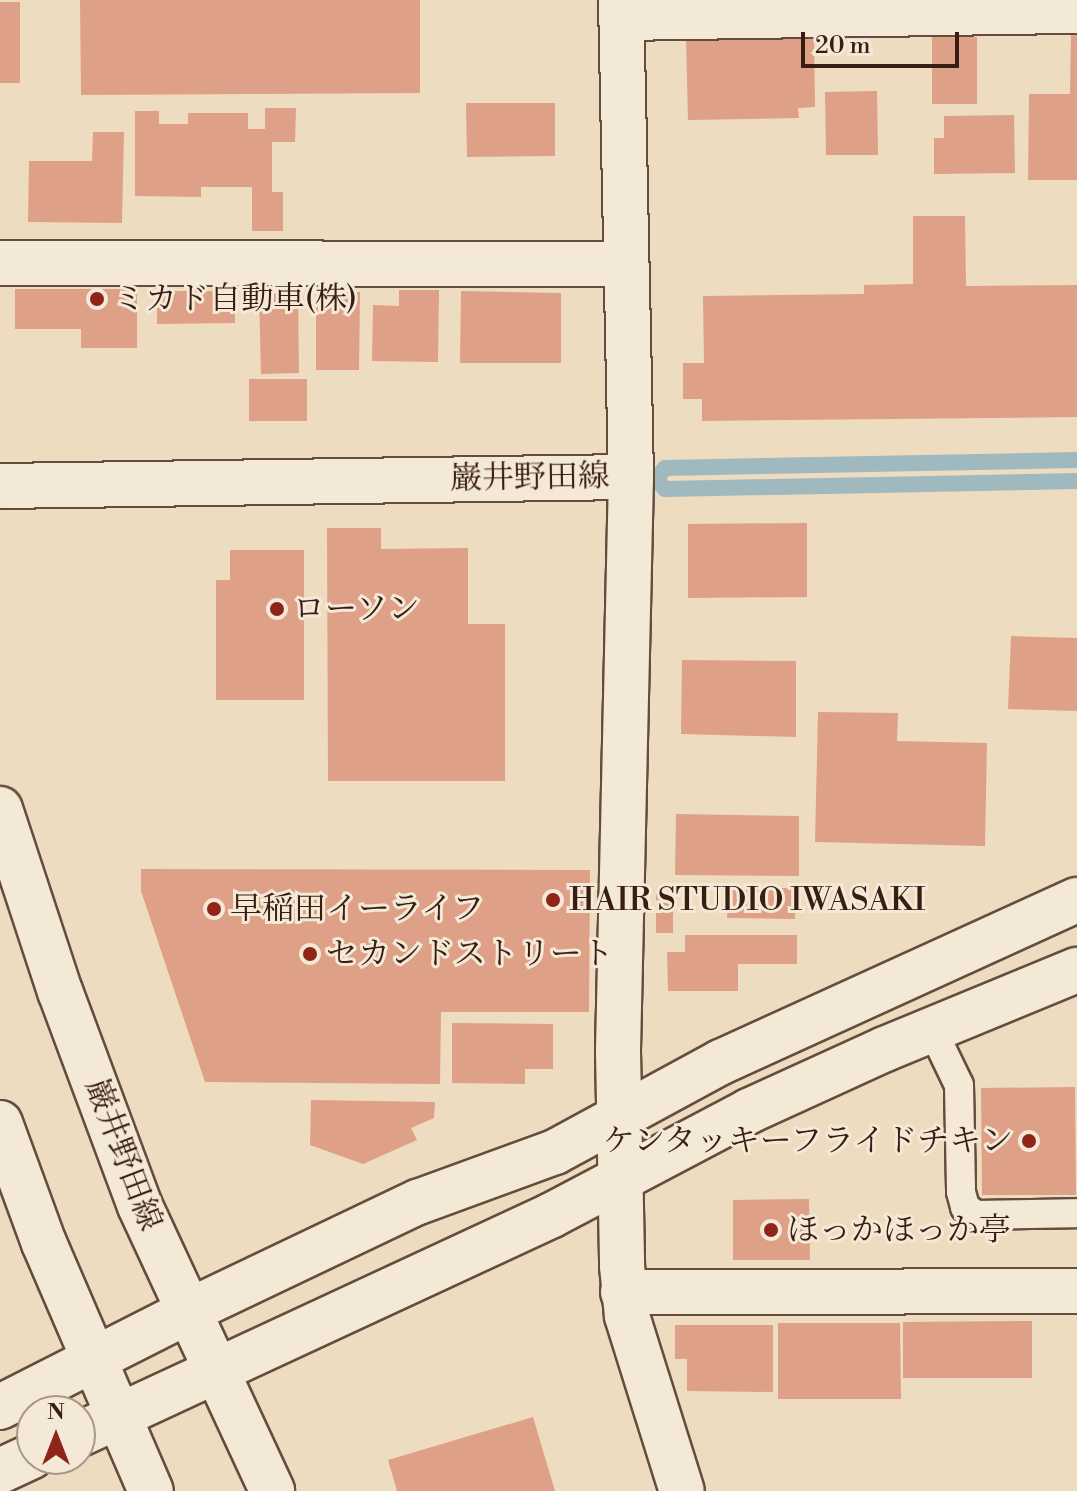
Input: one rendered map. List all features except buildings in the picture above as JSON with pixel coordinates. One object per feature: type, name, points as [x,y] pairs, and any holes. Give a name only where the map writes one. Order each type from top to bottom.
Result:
[{"type":"street","points":[[621,9],[1077,11]]},
{"type":"street","name":"巌井野田線","points":[[0,486],[631,477],[621,9]]},
{"type":"street","points":[[0,263],[626,264]]},
{"type":"street","points":[[631,477],[622,811],[619,1117],[623,1292],[682,1491]]},
{"type":"street","name":"巌井野田線","points":[[0,809],[60,991],[129,1177],[272,1491]]},
{"type":"street","points":[[0,1407],[189,1311],[418,1202],[555,1152],[721,1062],[1077,900]]},
{"type":"street","points":[[96,1427],[552,1215],[749,1111],[932,1029],[1074,977]]},
{"type":"street","points":[[0,1123],[44,1243],[151,1491]]},
{"type":"street","points":[[623,1292],[1077,1291]]},
{"type":"lane","points":[[932,1029],[959,1085],[961,1192],[965,1207],[976,1215],[1077,1213]]},
{"type":"waterway","points":[[1077,460],[665,468],[656,479],[665,489],[1077,481]]},
{"type":"place","name":"ミカド自動車(株)","points":[[97,299]]},
{"type":"place","name":"ローソン","points":[[277,609]]},
{"type":"place","name":"HAIR STUDIO IWASAKI","points":[[553,900]]},
{"type":"place","name":"早稲田イーライフ","points":[[214,909]]},
{"type":"place","name":"セカンドストリート","points":[[310,954]]},
{"type":"place","name":"ケンタッキーフライドチキン","points":[[1029,1141]]},
{"type":"place","name":"ほっかほっか亭","points":[[771,1230]]}]
